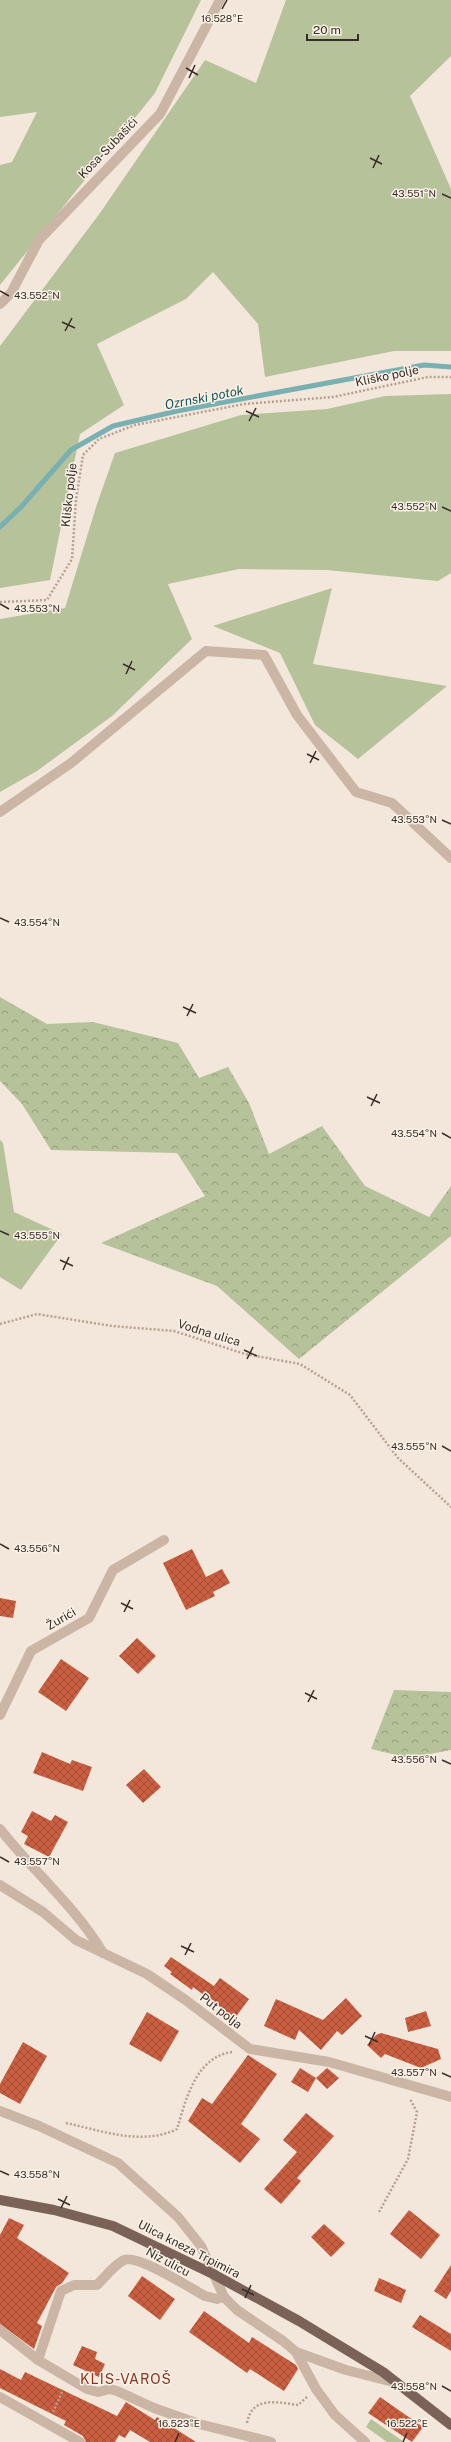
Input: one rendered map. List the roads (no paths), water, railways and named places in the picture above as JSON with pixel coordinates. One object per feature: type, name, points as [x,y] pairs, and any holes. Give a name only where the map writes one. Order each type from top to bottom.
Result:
[{"type":"main road","name":"Ulica kneza Trpimira","points":[[0,2200],[54,2210],[113,2226],[213,2274],[299,2321],[397,2383],[451,2425]]},
{"type":"street","name":"Kosa-Subašići","points":[[0,304],[11,293],[39,240],[160,114],[220,0]]},
{"type":"street","points":[[0,812],[71,763],[206,651],[264,655],[298,715],[356,792],[392,803],[451,858]]},
{"type":"street","name":"Žurići","points":[[0,1716],[32,1651],[90,1618],[112,1570],[164,1540]]},
{"type":"street","points":[[0,1829],[26,1862],[88,1927],[103,1953]]},
{"type":"street","name":"Put polja","points":[[0,1885],[43,1912],[76,1940],[147,1974],[250,2049],[329,2062],[451,2097]]},
{"type":"street","points":[[0,2111],[39,2126],[118,2163],[178,2217],[201,2246],[224,2297],[237,2310],[283,2341],[296,2352],[346,2370],[397,2383]]},
{"type":"street","name":"Niz ulicu","points":[[38,2360],[61,2291],[74,2285],[97,2286],[117,2265],[126,2259],[138,2260],[205,2296],[217,2299],[224,2297]]},
{"type":"street","points":[[0,2330],[38,2360],[87,2389],[98,2392],[110,2389],[117,2391],[154,2408],[199,2424],[245,2434],[271,2442]]},
{"type":"street","points":[[296,2352],[316,2389],[335,2415],[365,2442]]},
{"type":"street","points":[[0,2397],[80,2442]]},
{"type":"waterway","name":"Ozrnski potok","points":[[0,527],[21,507],[71,450],[113,426],[177,411],[424,365],[451,367]]},
{"type":"district","name":"KLIS-VAROŠ","points":[[126,2379]]}]
